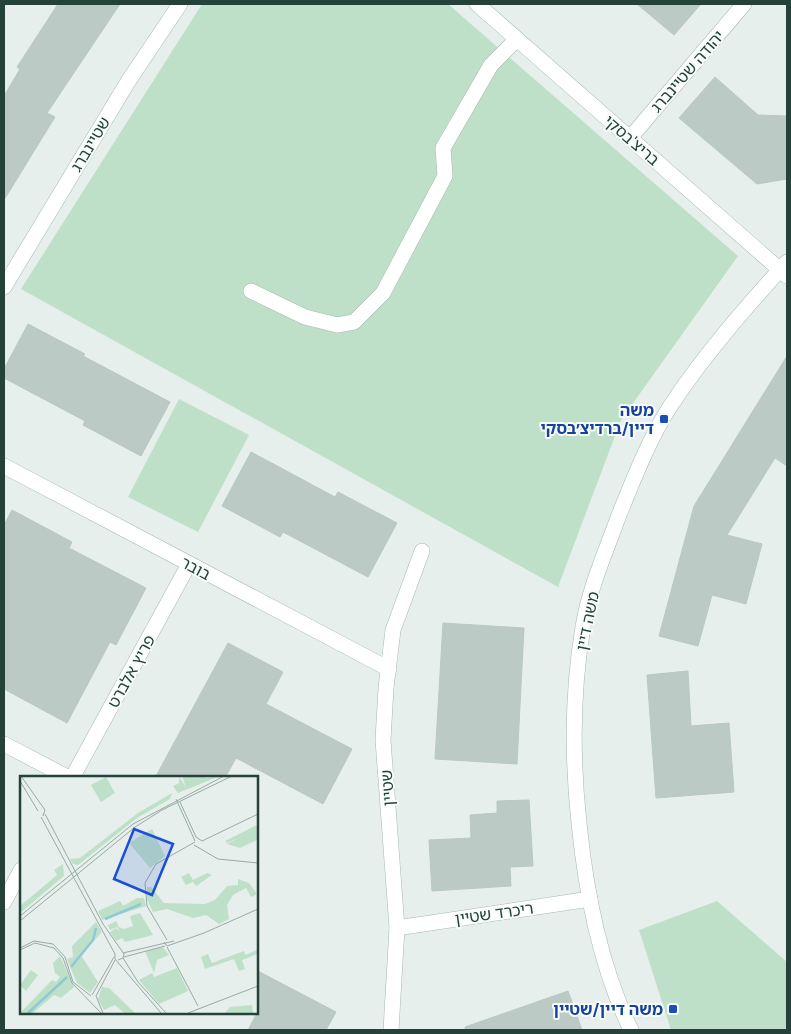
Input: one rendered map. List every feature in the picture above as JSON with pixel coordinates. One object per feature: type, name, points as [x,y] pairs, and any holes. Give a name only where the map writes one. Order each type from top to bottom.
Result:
[{"type":"street","name":"שטיינברג","points":[[4,286],[129,80],[180,4]]},
{"type":"street","name":"בריצ'בסקי","points":[[477,4],[630,138],[785,269]]},
{"type":"street","name":"יהודה שטיינברג","points":[[630,138],[744,4]]},
{"type":"street","points":[[251,291],[305,317],[336,324],[354,322],[383,293],[445,176],[443,148],[491,65],[518,39]]},
{"type":"street","name":"משה דיין","points":[[630,1030],[604,961],[584,874],[575,783],[574,702],[583,625],[602,561],[636,470],[671,406],[711,352],[785,269]]},
{"type":"street","name":"בובר","points":[[4,466],[388,670]]},
{"type":"street","name":"שטיין","points":[[392,1030],[397,928],[383,740],[393,630],[422,551]]},
{"type":"street","name":"פריץ אלברט","points":[[71,776],[189,564]]},
{"type":"street","points":[[4,744],[66,776]]},
{"type":"street","points":[[4,902],[20,872]]},
{"type":"street","name":"ריכרד שטיין","points":[[397,928],[590,899]]},
{"type":"green space","points":[[202,4],[448,4],[738,256],[621,420],[558,587],[21,289]]},
{"type":"green space","points":[[179,399],[249,435],[198,532],[128,497]]},
{"type":"green space","points":[[717,901],[787,962],[787,1030],[671,1030],[639,930]]},
{"type":"building","points":[[58,4],[120,4],[47,113],[55,117],[4,200],[4,96],[20,69],[17,67]]},
{"type":"building","points":[[637,4],[701,4],[674,35]]},
{"type":"building","points":[[715,77],[758,115],[787,116],[787,179],[757,184],[679,118]]},
{"type":"building","points":[[28,324],[85,354],[83,356],[170,402],[141,456],[83,425],[85,421],[4,378],[4,369]]},
{"type":"building","points":[[787,356],[787,466],[775,458],[727,535],[762,544],[746,604],[712,595],[698,646],[659,636],[694,506]]},
{"type":"building","points":[[251,452],[335,497],[338,492],[397,523],[368,577],[283,532],[280,537],[222,506]]},
{"type":"building","points":[[12,510],[72,542],[69,548],[146,588],[116,645],[110,642],[67,723],[4,689],[4,525]]},
{"type":"building","points":[[443,623],[524,628],[517,764],[435,759]]},
{"type":"building","points":[[228,643],[283,672],[266,704],[352,749],[323,804],[236,758],[226,776],[156,776]]},
{"type":"building","points":[[688,671],[691,726],[729,723],[734,792],[656,798],[647,675]]},
{"type":"building","points":[[529,800],[533,866],[510,867],[511,886],[432,891],[429,840],[471,838],[470,815],[497,813],[497,801]]},
{"type":"building","points":[[258,971],[336,1012],[326,1030],[248,1030],[258,1014]]},
{"type":"building","points":[[568,991],[582,1030],[465,1030],[465,1027]]},
{"type":"place","name":"משה דיין/ברדיצ׳בסקי","points":[[664,419]]},
{"type":"place","name":"משה דיין/שטיין","points":[[673,1009]]}]
